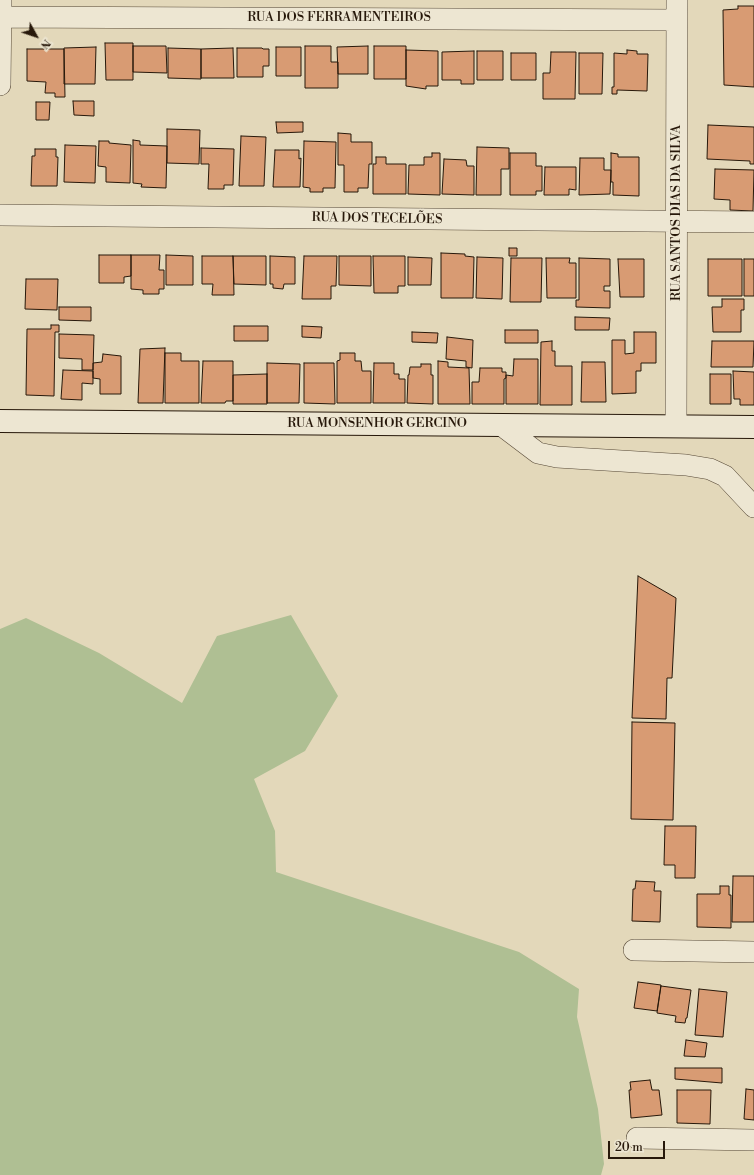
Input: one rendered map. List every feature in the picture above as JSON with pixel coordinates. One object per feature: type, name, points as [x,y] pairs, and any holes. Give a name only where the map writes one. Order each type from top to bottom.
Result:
[{"type":"main road","name":"RUA MONSENHOR GERCINO","points":[[0,421],[754,427]]},
{"type":"street","name":"RUA DOS FERRAMENTEIROS","points":[[1,11],[677,10]]},
{"type":"street","name":"RUA SANTOS DIAS DA SILVA","points":[[676,426],[677,10]]},
{"type":"street","points":[[0,85],[1,11]]},
{"type":"street","name":"RUA DOS TECELÕES","points":[[0,215],[754,222]]},
{"type":"street","points":[[501,425],[538,453],[557,458],[686,465],[710,469],[725,476],[754,507]]},
{"type":"street","points":[[634,950],[754,952]]},
{"type":"street","points":[[637,1138],[754,1140]]},
{"type":"green space","points":[[291,615],[338,696],[305,751],[254,779],[275,831],[276,872],[519,952],[579,989],[577,1017],[598,1109],[604,1164],[601,1175],[0,1175],[0,629],[26,618],[99,653],[182,703],[217,636]]},
{"type":"building","points":[[738,6],[754,6],[754,87],[724,85],[723,10],[738,9]]},
{"type":"building","points":[[105,43],[133,43],[133,80],[106,80]]},
{"type":"building","points":[[133,46],[166,46],[167,73],[133,72]]},
{"type":"building","points":[[305,46],[331,46],[331,62],[338,62],[338,88],[305,88]]},
{"type":"building","points":[[368,46],[368,74],[338,74],[337,47]]},
{"type":"building","points":[[374,46],[406,46],[406,79],[374,79]]},
{"type":"building","points":[[96,47],[95,84],[64,84],[64,48]]},
{"type":"building","points":[[276,47],[301,47],[301,76],[276,76]]},
{"type":"building","points":[[168,48],[201,49],[201,79],[168,78]]},
{"type":"building","points":[[233,48],[234,78],[201,78],[201,49]]},
{"type":"building","points":[[237,48],[269,49],[269,66],[263,66],[263,77],[237,77]]},
{"type":"building","points":[[27,49],[64,49],[65,97],[55,97],[55,93],[45,93],[46,82],[27,81]]},
{"type":"building","points":[[406,50],[438,51],[438,86],[426,86],[426,89],[406,86]]},
{"type":"building","points":[[627,50],[637,51],[637,54],[648,54],[647,91],[617,90],[617,94],[612,94],[612,87],[614,87],[614,53],[627,54]]},
{"type":"building","points":[[474,51],[474,84],[461,84],[461,80],[442,80],[442,52]]},
{"type":"building","points":[[477,51],[503,51],[503,80],[477,80]]},
{"type":"building","points":[[551,52],[576,52],[575,99],[543,99],[543,73],[550,73]]},
{"type":"building","points":[[511,53],[536,53],[536,80],[511,80]]},
{"type":"building","points":[[579,53],[603,53],[602,94],[579,94]]},
{"type":"building","points":[[73,101],[94,101],[94,116],[74,115]]},
{"type":"building","points":[[36,102],[50,102],[49,120],[36,120]]},
{"type":"building","points":[[276,122],[303,122],[303,132],[277,133]]},
{"type":"building","points":[[708,125],[754,127],[754,164],[750,164],[750,161],[707,159]]},
{"type":"building","points":[[167,129],[200,130],[199,164],[167,163]]},
{"type":"building","points":[[338,133],[351,134],[351,142],[372,142],[372,164],[369,164],[368,188],[358,188],[358,192],[344,192],[344,165],[338,165]]},
{"type":"building","points":[[241,136],[266,137],[264,186],[239,186]]},
{"type":"building","points":[[133,140],[140,141],[140,145],[167,146],[166,188],[141,187],[142,184],[133,183]]},
{"type":"building","points":[[99,141],[109,141],[109,143],[131,145],[130,183],[106,182],[106,167],[98,166]]},
{"type":"building","points":[[304,141],[336,142],[335,188],[323,188],[323,192],[310,192],[310,188],[303,187]]},
{"type":"building","points":[[65,145],[96,146],[95,183],[64,182]]},
{"type":"building","points":[[477,147],[509,148],[509,169],[501,169],[501,195],[476,195]]},
{"type":"building","points":[[201,148],[234,149],[233,185],[224,185],[224,189],[208,189],[209,164],[201,164]]},
{"type":"building","points":[[35,149],[56,149],[56,157],[58,157],[57,186],[31,186],[32,156],[35,156]]},
{"type":"building","points":[[275,150],[299,150],[299,159],[301,158],[300,187],[273,187]]},
{"type":"building","points":[[432,153],[440,153],[440,195],[408,194],[409,165],[424,165],[424,157],[432,157]]},
{"type":"building","points":[[510,153],[536,153],[536,166],[542,166],[542,191],[536,191],[536,195],[510,195]]},
{"type":"building","points":[[611,153],[618,154],[618,157],[639,157],[639,196],[613,195],[613,182],[611,182]]},
{"type":"building","points":[[376,157],[386,157],[386,164],[406,164],[406,194],[373,194],[373,164],[376,164]]},
{"type":"building","points":[[580,158],[604,158],[604,170],[611,170],[610,194],[579,195]]},
{"type":"building","points":[[444,159],[466,160],[467,166],[474,166],[474,195],[442,194]]},
{"type":"building","points":[[545,167],[576,167],[576,190],[569,189],[569,195],[544,195]]},
{"type":"building","points":[[715,169],[754,170],[753,211],[730,210],[730,200],[714,199]]},
{"type":"building","points":[[509,248],[517,248],[517,256],[509,256]]},
{"type":"building","points":[[441,253],[465,254],[465,256],[474,257],[473,298],[441,298]]},
{"type":"building","points":[[99,255],[131,255],[131,276],[124,277],[124,283],[99,283]]},
{"type":"building","points":[[131,255],[160,255],[159,270],[164,270],[164,289],[159,289],[159,294],[143,294],[143,290],[131,289]]},
{"type":"building","points":[[166,255],[193,256],[193,285],[166,285]]},
{"type":"building","points":[[202,256],[233,256],[234,295],[212,295],[213,284],[202,284]]},
{"type":"building","points":[[233,256],[266,256],[266,285],[234,284]]},
{"type":"building","points":[[270,256],[295,257],[295,284],[284,284],[283,289],[273,288],[273,284],[270,284]]},
{"type":"building","points":[[304,256],[337,256],[336,286],[331,286],[331,299],[302,299]]},
{"type":"building","points":[[339,256],[371,256],[371,286],[339,285]]},
{"type":"building","points":[[373,256],[405,256],[405,286],[398,286],[398,293],[374,293]]},
{"type":"building","points":[[408,257],[432,258],[431,285],[408,285]]},
{"type":"building","points":[[477,257],[503,258],[502,299],[476,298]]},
{"type":"building","points":[[511,258],[542,258],[541,302],[510,302]]},
{"type":"building","points":[[546,258],[570,258],[569,263],[576,263],[576,298],[547,298]]},
{"type":"building","points":[[579,258],[610,259],[610,286],[604,286],[604,291],[610,291],[610,308],[576,307],[576,300],[579,300]]},
{"type":"building","points":[[618,259],[644,259],[644,297],[620,297]]},
{"type":"building","points":[[708,259],[742,259],[742,296],[708,296]]},
{"type":"building","points":[[744,259],[754,259],[754,296],[744,296]]},
{"type":"building","points":[[26,279],[58,279],[57,310],[25,309]]},
{"type":"building","points":[[722,299],[744,299],[744,310],[741,310],[741,332],[713,332],[712,307],[722,307]]},
{"type":"building","points":[[59,307],[91,307],[91,321],[59,320]]},
{"type":"building","points":[[575,317],[610,318],[609,330],[575,330]]},
{"type":"building","points":[[51,325],[59,325],[59,332],[55,332],[54,396],[26,395],[27,329],[51,329]]},
{"type":"building","points":[[234,326],[268,326],[268,341],[234,341]]},
{"type":"building","points":[[302,326],[322,327],[321,338],[302,337]]},
{"type":"building","points":[[505,330],[538,330],[538,343],[505,343]]},
{"type":"building","points":[[412,332],[438,333],[437,343],[412,342]]},
{"type":"building","points":[[634,332],[656,332],[656,363],[641,363],[641,371],[636,371],[636,393],[612,394],[612,340],[625,340],[625,354],[634,353]]},
{"type":"building","points":[[59,334],[94,335],[93,370],[82,370],[82,359],[59,358]]},
{"type":"building","points":[[447,337],[473,340],[472,368],[466,367],[466,361],[446,359]]},
{"type":"building","points":[[552,341],[552,351],[555,351],[555,366],[572,366],[572,405],[540,405],[541,342]]},
{"type":"building","points":[[712,341],[754,341],[753,367],[711,367]]},
{"type":"building","points":[[165,348],[163,403],[138,403],[140,349]]},
{"type":"building","points":[[165,353],[181,353],[181,361],[199,361],[199,403],[165,403]]},
{"type":"building","points":[[340,353],[355,353],[355,361],[361,361],[362,371],[371,371],[371,403],[337,403],[337,361],[340,360]]},
{"type":"building","points":[[103,354],[121,356],[121,394],[100,394],[100,379],[93,378],[93,363],[102,362]]},
{"type":"building","points":[[514,359],[538,359],[538,404],[506,404],[506,375],[513,376]]},
{"type":"building","points":[[203,361],[233,361],[233,401],[226,401],[225,403],[201,403]]},
{"type":"building","points":[[438,361],[448,362],[448,367],[469,368],[470,404],[438,404]]},
{"type":"building","points":[[582,362],[605,362],[606,402],[581,402]]},
{"type":"building","points":[[267,363],[300,364],[299,403],[267,403]]},
{"type":"building","points":[[304,363],[334,363],[335,404],[304,403]]},
{"type":"building","points":[[374,363],[394,363],[394,374],[399,374],[399,379],[405,379],[405,403],[373,403]]},
{"type":"building","points":[[421,364],[431,364],[431,375],[433,375],[433,404],[407,403],[408,375],[410,367],[421,367]]},
{"type":"building","points":[[480,368],[502,368],[502,372],[506,372],[506,378],[504,379],[504,404],[472,404],[472,382],[479,382]]},
{"type":"building","points":[[63,370],[93,371],[93,384],[82,383],[82,400],[61,399]]},
{"type":"building","points":[[733,371],[754,372],[754,405],[740,405],[740,399],[734,399]]},
{"type":"building","points":[[267,374],[267,404],[233,404],[233,375]]},
{"type":"building","points":[[710,374],[731,374],[731,404],[710,404]]},
{"type":"building","points":[[638,576],[676,598],[672,678],[667,678],[666,719],[632,718]]},
{"type":"building","points":[[632,722],[675,723],[673,820],[631,819]]},
{"type":"building","points":[[665,826],[696,826],[695,878],[675,878],[675,865],[664,865]]},
{"type":"building","points":[[733,876],[754,876],[754,922],[732,922]]},
{"type":"building","points":[[636,881],[655,882],[654,891],[661,891],[660,922],[632,921],[633,889],[635,889]]},
{"type":"building","points":[[720,886],[729,886],[729,895],[731,895],[731,928],[697,927],[697,894],[720,894]]},
{"type":"building","points":[[638,982],[661,985],[657,1011],[634,1008]]},
{"type":"building","points":[[661,986],[691,990],[685,1023],[675,1022],[676,1016],[657,1013]]},
{"type":"building","points":[[699,989],[727,992],[723,1037],[695,1035]]},
{"type":"building","points":[[686,1040],[707,1043],[705,1057],[684,1056]]},
{"type":"building","points":[[675,1068],[722,1068],[722,1083],[675,1079]]},
{"type":"building","points":[[650,1080],[652,1090],[659,1090],[662,1115],[631,1118],[629,1090],[631,1090],[630,1082]]},
{"type":"building","points":[[746,1089],[754,1090],[754,1120],[744,1119]]},
{"type":"building","points":[[677,1090],[711,1090],[710,1124],[677,1123]]}]
